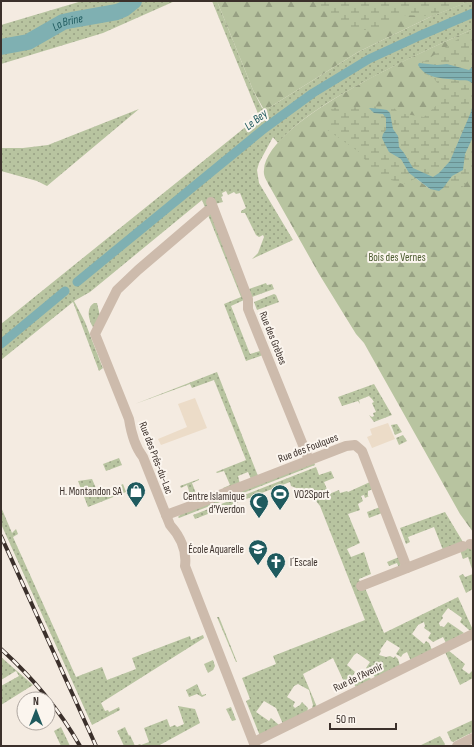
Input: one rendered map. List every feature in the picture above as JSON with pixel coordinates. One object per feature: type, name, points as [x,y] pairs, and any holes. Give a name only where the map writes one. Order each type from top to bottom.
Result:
[{"type":"street","name":"Rue des Grèbes","points":[[209,207],[248,299],[248,309],[308,460]]},
{"type":"street","name":"Rue des Prés-du-Lac","points":[[209,207],[117,290],[95,334],[129,419],[130,427],[139,452],[143,457],[170,525],[177,533],[186,557],[186,566],[254,744]]},
{"type":"street","name":"Rue des Foulques","points":[[166,515],[308,460],[346,446],[355,445],[359,447],[363,454],[407,568]]},
{"type":"street","points":[[361,586],[469,545]]},
{"type":"street","name":"Rue de l'Avenir","points":[[254,744],[473,634]]},
{"type":"street","points":[[458,746],[473,738]]},
{"type":"green space","points":[[82,1],[175,1],[103,33],[1,64],[1,25]]},
{"type":"green space","points":[[212,1],[217,1],[253,90],[262,108],[267,109],[358,52],[432,16],[470,1],[473,1],[473,29],[391,67],[344,93],[317,109],[293,128],[278,143],[273,137],[259,163],[257,170],[259,183],[293,240],[252,259],[258,253],[264,237],[263,235],[259,237],[256,235],[245,213],[241,213],[241,211],[246,208],[240,193],[236,194],[234,192],[228,195],[226,191],[222,193],[223,196],[221,197],[223,202],[215,204],[244,300],[231,306],[250,354],[260,351],[263,355],[246,361],[224,304],[241,297],[202,200],[90,292],[74,301],[85,322],[103,368],[99,371],[73,302],[1,360],[1,324],[259,116]]},
{"type":"green space","points":[[217,1],[470,1],[432,16],[358,52],[267,109],[263,108],[253,90]]},
{"type":"green space","points":[[321,1],[470,1],[432,16],[399,15],[388,28],[353,31],[317,4]]},
{"type":"green space","name":"Bois des Vernes","points":[[473,29],[473,66],[456,80],[409,173],[430,189],[473,137],[473,532],[460,514],[364,343],[356,334],[319,274],[270,187],[264,174],[264,170],[272,150],[292,129],[320,108],[389,69]]},
{"type":"green space","points":[[473,29],[473,174],[463,187],[433,189],[426,186],[417,178],[403,184],[385,178],[369,165],[359,152],[326,129],[336,118],[330,108],[392,106],[399,113],[424,117],[446,96],[433,77],[421,71],[418,65],[419,63],[422,63]]},
{"type":"green space","points":[[139,109],[47,186],[37,181],[1,171],[1,148],[23,148],[48,145]]},
{"type":"green space","points":[[266,283],[267,285],[272,284],[274,289],[252,297],[249,289]]},
{"type":"green space","points":[[274,294],[279,302],[257,310],[254,302]]},
{"type":"green space","points":[[94,303],[97,303],[100,316],[94,329],[89,319],[89,312]]},
{"type":"green space","points":[[217,372],[258,476],[251,479],[248,472],[238,476],[240,484],[223,490],[223,488],[230,485],[224,471],[216,472],[246,460],[214,380],[192,388],[190,384],[135,404]]},
{"type":"green space","points":[[374,384],[392,415],[374,422],[369,415],[372,417],[374,416],[373,413],[376,412],[372,403],[374,402],[369,396],[359,400],[360,404],[358,401],[342,406],[338,397]]},
{"type":"green space","points":[[397,424],[402,432],[395,435],[391,425]]},
{"type":"green space","points":[[403,435],[407,441],[399,445],[396,438]]},
{"type":"green space","points":[[119,458],[122,465],[106,471],[103,464]]},
{"type":"green space","points":[[314,462],[315,465],[179,518],[178,517],[181,514]]},
{"type":"green space","points":[[316,467],[319,475],[331,471],[334,478],[324,482],[329,494],[339,490],[340,493],[348,492],[370,482],[373,489],[368,491],[369,496],[365,498],[364,495],[361,496],[363,501],[358,504],[360,510],[348,514],[360,543],[347,549],[351,557],[364,552],[371,574],[359,579],[361,586],[365,588],[384,633],[458,597],[473,630],[469,630],[460,622],[462,618],[448,608],[442,616],[443,618],[439,623],[440,626],[444,627],[448,622],[464,633],[446,643],[443,637],[433,642],[428,638],[431,633],[424,628],[424,622],[418,625],[412,634],[424,644],[426,641],[429,643],[432,650],[411,661],[407,652],[401,657],[396,654],[400,648],[387,640],[380,650],[379,655],[394,658],[395,656],[398,659],[400,666],[376,678],[366,668],[370,662],[357,653],[347,665],[355,672],[352,677],[359,681],[364,672],[372,680],[356,688],[353,681],[345,684],[333,658],[303,674],[317,707],[313,709],[312,707],[313,705],[309,690],[298,684],[294,686],[287,697],[295,702],[293,706],[295,708],[302,702],[308,708],[307,712],[283,724],[276,708],[264,701],[256,712],[269,721],[271,718],[279,725],[260,736],[246,701],[250,699],[242,678],[276,664],[273,656],[365,620],[320,506],[314,495],[291,486],[290,482],[195,519],[193,515]]},
{"type":"green space","points":[[92,479],[99,495],[121,487],[123,484],[126,492],[88,507],[78,481]]},
{"type":"green space","points":[[199,479],[192,483],[198,499],[186,503],[192,500],[187,485],[181,488],[180,486]]},
{"type":"green space","points":[[1,507],[12,533],[16,529],[18,534],[13,537],[76,677],[102,667],[107,680],[136,669],[132,658],[190,636],[191,640],[203,635],[204,638],[101,703],[105,711],[108,710],[109,712],[119,707],[120,710],[92,725],[1,524]]},
{"type":"green space","points":[[380,507],[382,513],[369,518],[367,512]]},
{"type":"green space","points":[[445,512],[463,542],[443,550],[434,527],[408,537],[410,542],[406,544],[400,528]]},
{"type":"green space","points":[[464,547],[473,548],[473,572],[468,557],[463,559],[460,550]]},
{"type":"green space","points":[[399,557],[401,564],[399,568],[397,563],[389,566],[387,562]]},
{"type":"green space","points":[[463,574],[465,577],[473,574],[473,589],[466,593],[459,576]]},
{"type":"green space","points":[[217,617],[219,617],[237,662],[236,662]]},
{"type":"green space","points":[[448,650],[465,664],[462,669],[469,674],[473,671],[473,678],[460,685],[445,652]]},
{"type":"green space","points":[[1,657],[33,685],[23,691],[16,691],[16,696],[1,705],[1,686],[19,676],[16,671],[1,680]]},
{"type":"green space","points":[[213,660],[215,666],[213,670],[208,673],[204,664]]},
{"type":"green space","points":[[197,684],[202,695],[206,695],[202,697],[197,694],[189,697],[186,690]]},
{"type":"green space","points":[[178,706],[195,709],[200,723],[158,746],[135,746],[149,742],[144,728],[167,719],[170,727],[175,725],[177,727],[184,724]]},
{"type":"green space","points":[[231,707],[236,720],[232,721],[226,709]]},
{"type":"green space","points":[[473,720],[473,732],[453,742],[451,741],[447,732]]},
{"type":"green space","points":[[61,727],[70,746],[61,746],[54,731]]},
{"type":"green space","points":[[125,727],[135,746],[124,746],[117,731]]},
{"type":"green space","points":[[440,736],[445,744],[444,746],[419,746]]},
{"type":"shaded area","points":[[195,398],[207,428],[161,445],[158,439],[187,427],[178,404]]},
{"type":"shaded area","points":[[388,423],[395,439],[372,448],[367,437],[372,435],[370,429]]},
{"type":"water","points":[[419,63],[437,65],[447,64],[469,70],[473,66],[473,87],[472,83],[468,81],[440,78],[425,73],[418,65]]},
{"type":"water","points":[[473,103],[473,137],[465,154],[463,170],[452,176],[439,191],[430,189],[409,173],[401,159],[389,152],[382,138],[386,130],[386,118],[383,114],[374,113],[369,108],[387,110],[390,113],[393,129],[398,136],[399,147],[413,168],[433,177],[450,161],[471,112]]},
{"type":"waterway","name":"La Brine","points":[[1,47],[28,42],[63,22],[117,12],[124,9],[134,1]]},
{"type":"waterway","name":"Le Bey","points":[[77,282],[265,128],[313,93],[369,59],[473,13]]},
{"type":"waterway","name":"Le Bey","points":[[1,344],[65,291]]},
{"type":"railway","points":[[1,536],[96,746]]},
{"type":"railway","points":[[1,649],[34,682],[54,706],[80,746]]},
{"type":"place","name":"H. Montandon SA","points":[[136,508]]},
{"type":"place","name":"VO2Sport","points":[[280,511]]},
{"type":"place","name":"Centre Islamique d'Yverdon","points":[[259,519]]},
{"type":"place","name":"École Aquarelle","points":[[258,566]]},
{"type":"place","name":"l´Escale","points":[[276,579]]}]
